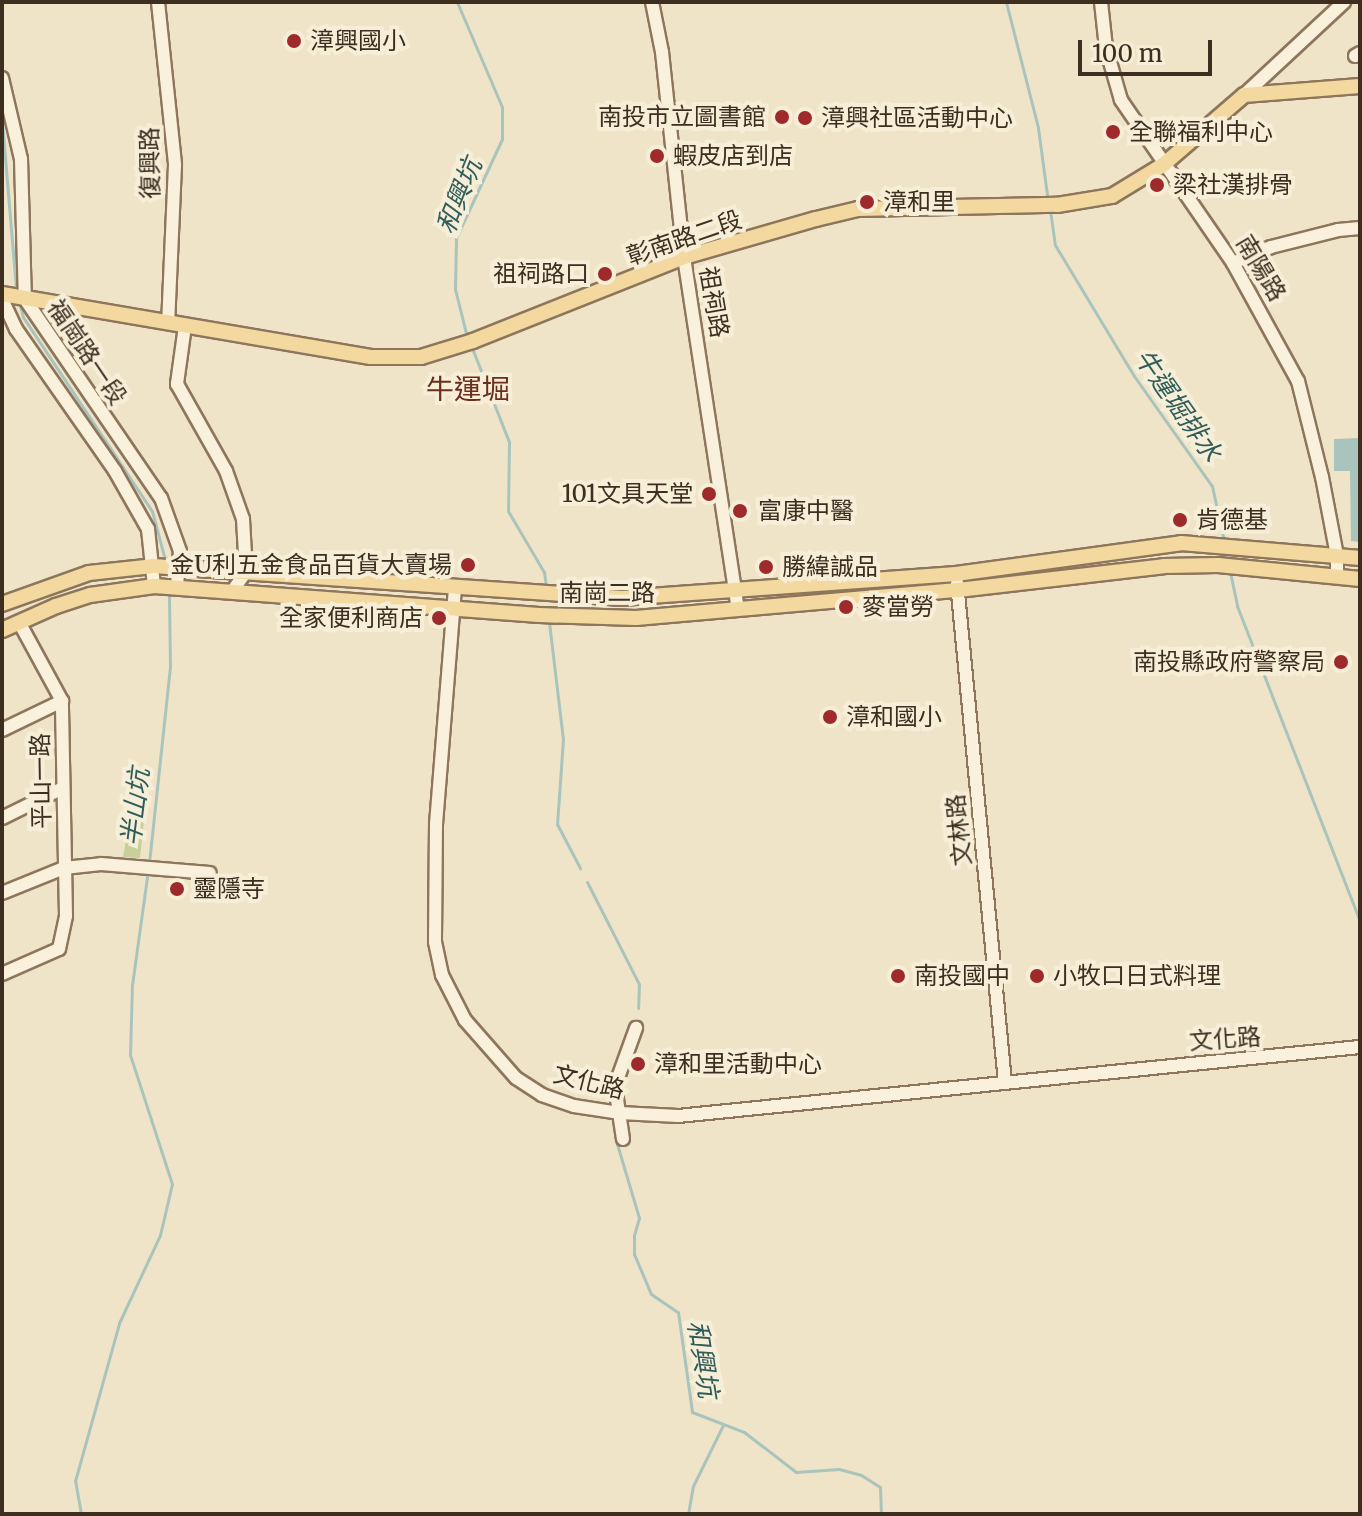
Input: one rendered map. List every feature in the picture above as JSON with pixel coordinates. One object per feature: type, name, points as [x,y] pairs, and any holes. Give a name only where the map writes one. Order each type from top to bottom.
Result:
[{"type":"main road","points":[[1244,95],[1360,86]]},
{"type":"main road","name":"彰南路二段","points":[[11,297],[401,359],[469,342],[684,257],[858,209],[1052,205],[1112,196],[1163,165],[1244,95]]},
{"type":"main road","name":"南崗二路","points":[[2,604],[89,573],[153,566],[622,598],[735,593],[956,574],[1152,545],[1216,545],[1337,556]]},
{"type":"main road","points":[[1337,556],[1360,558]]},
{"type":"main road","name":"南崗二路","points":[[2,630],[90,595],[154,586],[539,615],[636,618],[958,590],[1164,566],[1218,565],[1337,577]]},
{"type":"main road","points":[[1337,577],[1360,579]]},
{"type":"street","name":"復興路","points":[[158,2],[175,165],[168,323]]},
{"type":"street","name":"祖祠路","points":[[652,2],[670,115],[684,257],[703,365],[738,609]]},
{"type":"street","name":"南陽路","points":[[1101,2],[1106,48],[1121,100],[1233,263],[1298,381],[1337,556],[1337,577]]},
{"type":"street","points":[[1244,95],[1344,2]]},
{"type":"street","name":"福崗路一段","points":[[2,78],[21,159],[11,297],[16,329],[115,471],[148,529],[154,586]]},
{"type":"street","points":[[1233,263],[1280,244],[1360,228]]},
{"type":"street","name":"福崗路一段","points":[[11,297],[161,498],[174,528],[180,566],[177,586]]},
{"type":"street","points":[[185,326],[177,384],[234,489],[243,519],[246,572],[232,591]]},
{"type":"street","name":"文林路","points":[[956,574],[1005,1082]]},
{"type":"street","name":"文化路","points":[[455,588],[436,825],[435,942],[442,975],[465,1020],[516,1078],[542,1095],[574,1106],[620,1113],[678,1116],[1360,1047]]},
{"type":"street","name":"平山一路","points":[[2,974],[59,949],[66,916],[62,701],[19,622]]},
{"type":"street","points":[[2,730],[62,701]]},
{"type":"street","points":[[2,818],[63,788]]},
{"type":"street","points":[[2,893],[64,868],[101,864],[210,873]]},
{"type":"street","points":[[623,1139],[615,1086],[636,1028]]},
{"type":"green space","points":[[135,790],[147,792],[140,858],[123,857]]},
{"type":"water","points":[[1360,438],[1360,542],[1351,541],[1350,471],[1334,471],[1334,439]]},
{"type":"waterway","name":"和興坑","points":[[457,2],[502,107],[502,139],[456,238],[455,289],[467,337]]},
{"type":"waterway","name":"牛運堀排水","points":[[1006,2],[1038,128],[1048,202]]},
{"type":"waterway","name":"半山坑","points":[[2,122],[16,290]]},
{"type":"waterway","name":"牛運堀排水","points":[[1050,210],[1055,245],[1134,376],[1212,486],[1224,541]]},
{"type":"waterway","name":"半山坑","points":[[19,301],[23,317],[152,511],[165,560]]},
{"type":"waterway","name":"和興坑","points":[[472,348],[509,442],[508,511],[544,572],[546,587]]},
{"type":"waterway","name":"牛運堀排水","points":[[1230,572],[1237,606],[1360,921]]},
{"type":"waterway","name":"半山坑","points":[[149,863],[170,668],[169,592]]},
{"type":"waterway","name":"和興坑","points":[[549,622],[563,739],[557,824],[580,868]]},
{"type":"waterway","name":"半山坑","points":[[81,1514],[75,1481],[119,1323],[160,1235],[172,1184],[130,1055],[132,985],[148,870]]},
{"type":"waterway","name":"和興坑","points":[[587,882],[639,984],[638,1008]]},
{"type":"waterway","name":"和興坑","points":[[617,1144],[639,1218],[634,1236],[634,1254],[651,1294],[678,1312],[692,1412],[744,1432],[796,1472],[839,1469],[861,1475],[880,1487],[881,1514]]},
{"type":"waterway","points":[[688,1514],[693,1486],[723,1425]]},
{"type":"place","name":"漳興國小","points":[[294,41]]},
{"type":"place","name":"南投市立圖書館","points":[[782,117]]},
{"type":"place","name":"漳興社區活動中心","points":[[805,118]]},
{"type":"place","name":"全聯福利中心","points":[[1113,132]]},
{"type":"place","name":"蝦皮店到店","points":[[657,156]]},
{"type":"place","name":"梁社漢排骨","points":[[1157,185]]},
{"type":"place","name":"漳和里","points":[[867,202]]},
{"type":"place","name":"祖祠路口","points":[[605,274]]},
{"type":"place","name":"101文具天堂","points":[[709,494]]},
{"type":"place","name":"富康中醫","points":[[740,511]]},
{"type":"place","name":"肯德基","points":[[1180,520]]},
{"type":"place","name":"金U利五金食品百貨大賣場","points":[[468,565]]},
{"type":"place","name":"勝緯誠品","points":[[766,567]]},
{"type":"place","name":"麥當勞","points":[[846,607]]},
{"type":"place","name":"全家便利商店","points":[[439,618]]},
{"type":"place","name":"南投縣政府警察局","points":[[1341,662]]},
{"type":"place","name":"漳和國小","points":[[830,717]]},
{"type":"place","name":"靈隱寺","points":[[177,889]]},
{"type":"place","name":"南投國中","points":[[898,976]]},
{"type":"place","name":"小牧口日式料理","points":[[1037,976]]},
{"type":"place","name":"漳和里活動中心","points":[[638,1064]]},
{"type":"district","name":"牛運堀","points":[[468,389]]}]
